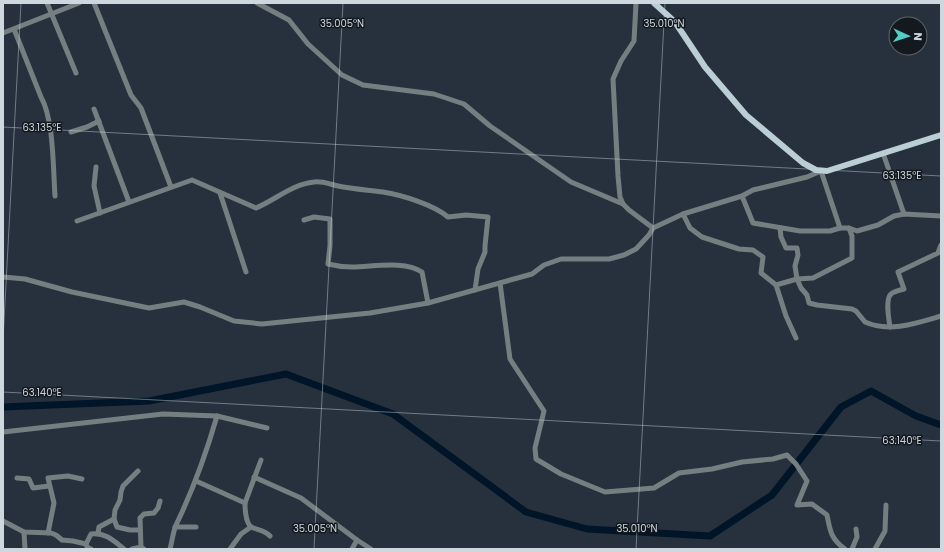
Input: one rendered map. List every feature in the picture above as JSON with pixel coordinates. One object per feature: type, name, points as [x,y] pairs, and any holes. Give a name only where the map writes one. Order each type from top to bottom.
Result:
[{"type":"main road","points":[[654,3],[675,22],[705,67],[746,115],[803,163],[816,170],[827,171],[941,135]]},
{"type":"street","points":[[47,3],[76,73]]},
{"type":"street","points":[[3,33],[79,3]]},
{"type":"street","points":[[94,3],[131,95],[141,108],[170,187]]},
{"type":"street","points":[[257,3],[289,20],[308,44],[342,75],[363,85],[434,94],[464,104],[490,126],[571,182],[623,204]]},
{"type":"street","points":[[636,3],[634,41],[621,62],[613,79],[618,176],[620,197],[623,204],[653,228]]},
{"type":"street","points":[[14,29],[46,107],[51,139],[55,196]]},
{"type":"street","points":[[94,109],[129,202]]},
{"type":"street","points":[[71,132],[99,121]]},
{"type":"street","points":[[883,153],[904,214]]},
{"type":"street","points":[[96,167],[94,186],[100,213]]},
{"type":"street","points":[[3,277],[25,279],[72,292],[149,308],[184,302],[200,306],[234,321],[262,324],[370,313],[428,303],[532,274],[544,265],[561,259],[609,259],[624,255],[636,249],[649,235],[653,228],[683,214],[742,196],[753,190],[807,177],[821,171],[840,228]]},
{"type":"street","points":[[77,222],[170,187],[195,181],[256,208],[297,185],[314,182],[323,182],[337,186],[385,192],[433,207],[448,217],[466,214],[486,216],[489,219],[485,252],[478,269],[475,290]]},
{"type":"street","points":[[220,193],[246,272]]},
{"type":"street","points":[[742,196],[753,223],[800,231],[830,231],[840,228],[857,230],[878,225],[894,216],[904,214],[941,216]]},
{"type":"street","points":[[683,214],[690,228],[702,237],[739,249],[753,250],[763,257],[761,273],[776,285],[786,316],[796,338]]},
{"type":"street","points":[[304,220],[314,217],[330,220],[328,264],[351,267],[392,265],[417,269],[422,272],[428,303]]},
{"type":"street","points":[[780,228],[781,237],[786,248],[797,248],[798,254],[794,266],[797,279],[801,288],[807,295],[809,303],[852,310],[868,324],[890,327],[909,325],[941,316]]},
{"type":"street","points":[[776,285],[797,279],[813,278],[853,257],[850,228]]},
{"type":"street","points":[[890,327],[888,306],[890,296],[904,287],[898,272],[938,253],[941,245]]},
{"type":"street","points":[[500,283],[510,359],[544,411],[535,448],[536,459],[561,474],[605,492],[654,488],[679,473],[712,469],[742,462],[773,459],[787,455],[796,464],[807,481],[797,505],[812,504],[827,515],[830,533],[845,549]]},
{"type":"street","points":[[3,432],[163,414],[217,416],[267,428]]},
{"type":"street","points":[[170,549],[175,526],[196,481],[217,416]]},
{"type":"street","points":[[260,460],[245,503],[249,525],[265,531],[270,536]]},
{"type":"street","points":[[138,471],[123,486],[120,500],[115,510],[114,519],[117,527],[130,530],[140,530]]},
{"type":"street","points":[[48,533],[54,503],[48,479],[49,477],[68,476],[82,479]]},
{"type":"street","points":[[254,477],[301,498],[371,549]]},
{"type":"street","points":[[17,478],[29,478],[33,488],[50,486]]},
{"type":"street","points":[[196,481],[245,503]]},
{"type":"street","points":[[132,549],[143,548],[140,518],[144,514],[154,512],[158,508],[160,500]]},
{"type":"street","points":[[875,549],[885,531],[886,506]]},
{"type":"street","points":[[98,533],[98,527],[114,519]]},
{"type":"street","points":[[3,521],[24,532],[48,533],[56,535],[62,540],[86,544],[87,547],[91,549]]},
{"type":"street","points":[[175,526],[196,527]]},
{"type":"street","points":[[230,549],[241,534],[251,527]]},
{"type":"street","points":[[852,549],[857,537],[856,529]]},
{"type":"street","points":[[24,532],[25,549]]},
{"type":"street","points":[[86,544],[91,534],[98,533],[114,541],[124,549]]},
{"type":"street","points":[[352,549],[357,540]]},
{"type":"waterway","points":[[3,407],[149,401],[286,374],[393,414],[526,512],[587,529],[710,536],[772,495],[841,407],[871,391],[916,416],[941,425]]}]
